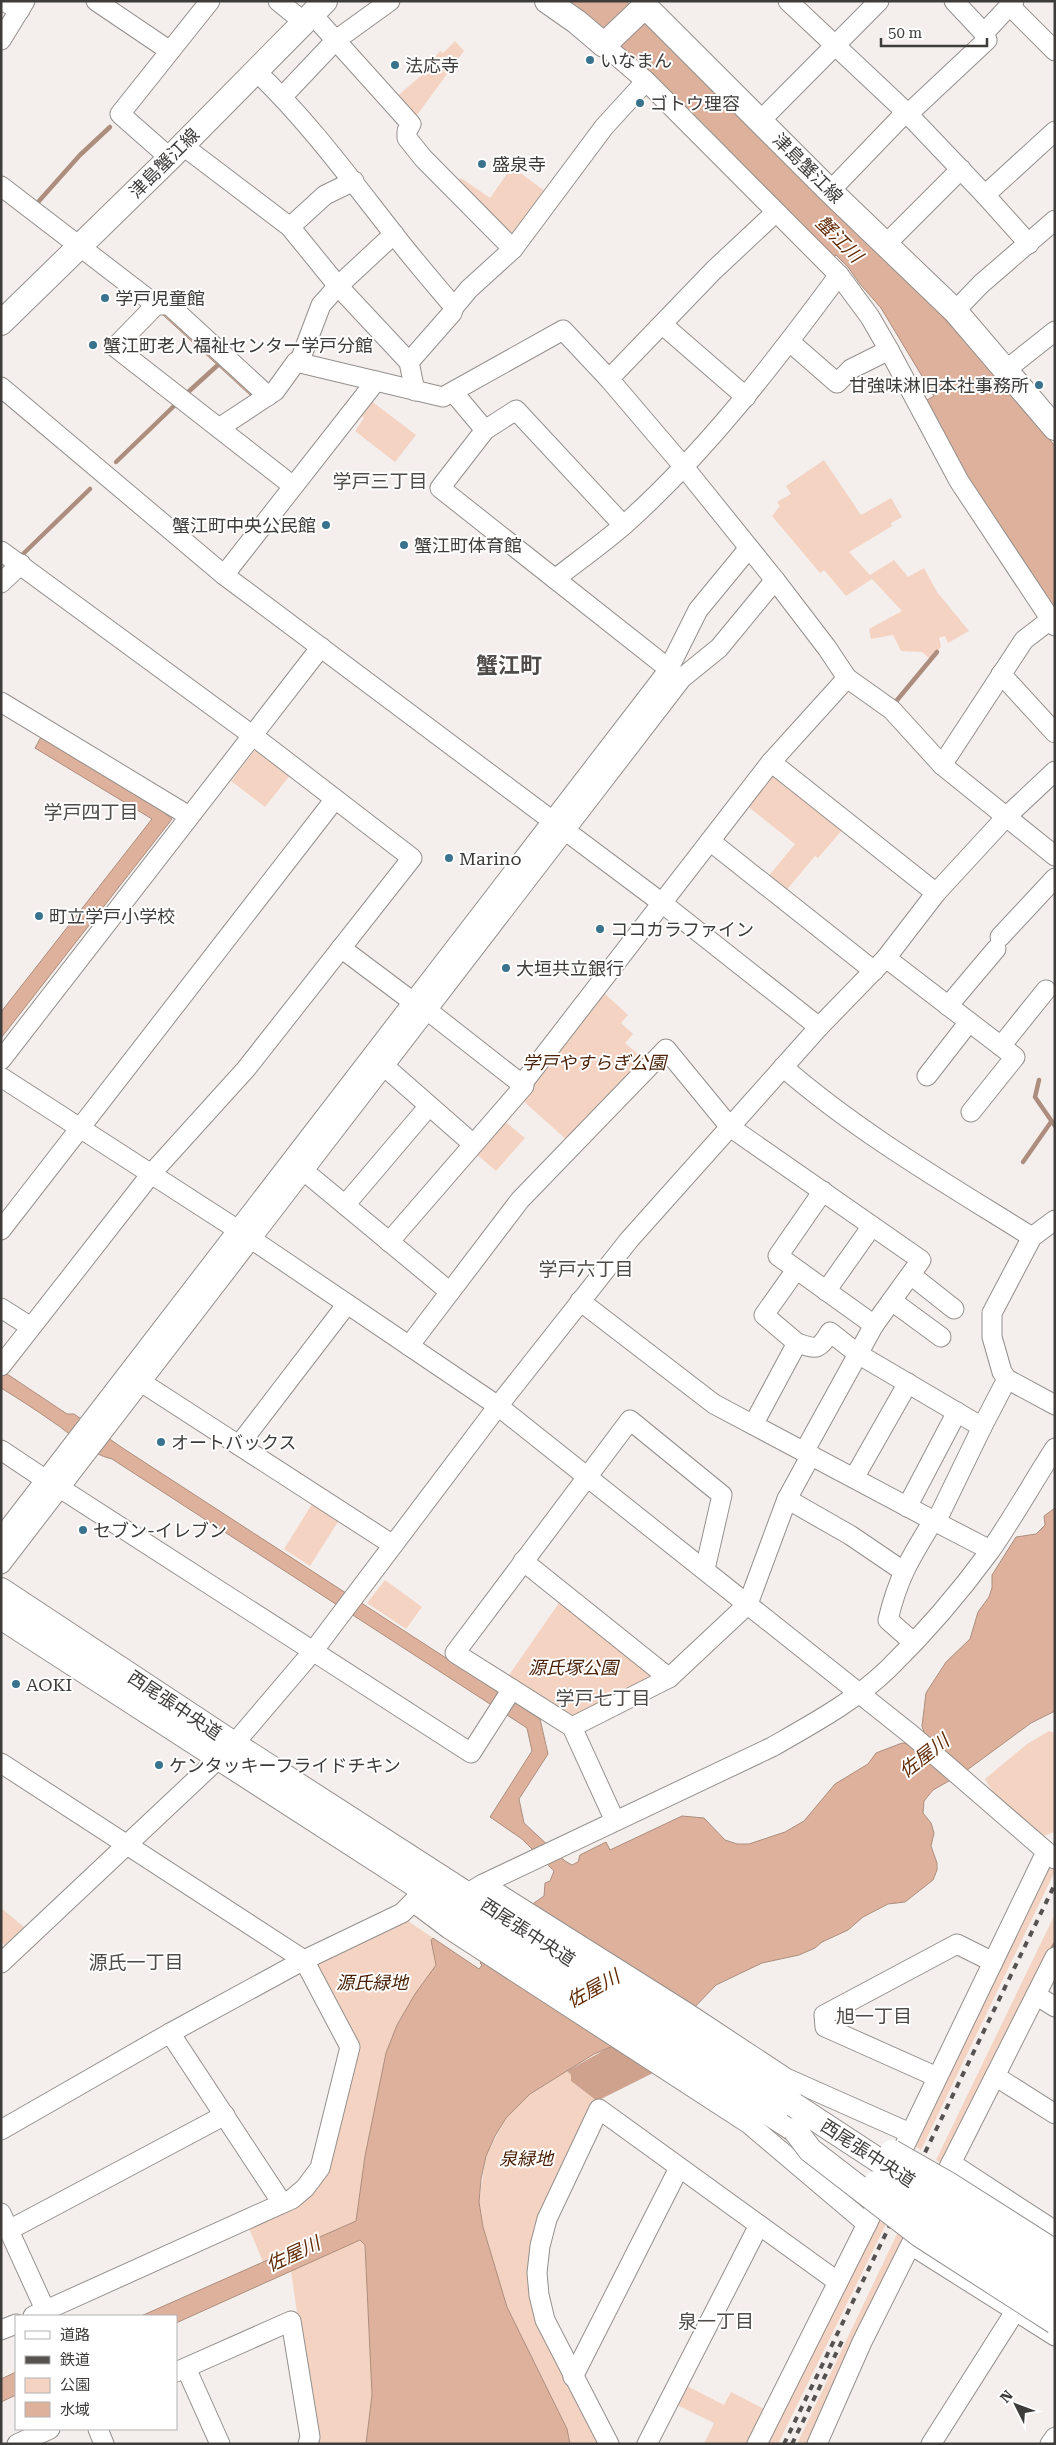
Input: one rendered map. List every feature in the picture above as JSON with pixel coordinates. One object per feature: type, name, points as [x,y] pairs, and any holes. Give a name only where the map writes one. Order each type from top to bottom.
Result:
[{"type":"main road","points":[[547,1],[606,44]]},
{"type":"main road","name":"津島蟹江線","points":[[606,44],[642,3],[830,191],[956,311],[1055,428]]},
{"type":"main road","name":"津島蟹江線","points":[[1,322],[176,151],[313,12]]},
{"type":"main road","name":"西尾張中央道","points":[[1,1590],[226,1751],[419,1896],[475,1904]]},
{"type":"main road","name":"西尾張中央道","points":[[1,1617],[226,1751],[671,2025],[1055,2276]]},
{"type":"main road","name":"西尾張中央道","points":[[671,2025],[795,2130],[1055,2297]]},
{"type":"main road","points":[[794,2105],[862,2135],[948,2184],[1055,2252]]},
{"type":"main road","points":[[795,2130],[810,2150],[920,2234],[1055,2322]]},
{"type":"street","points":[[1,40],[22,6],[3,1]]},
{"type":"street","points":[[96,1],[170,51]]},
{"type":"street","points":[[210,1],[120,114],[290,227],[338,286],[409,362],[415,391]]},
{"type":"street","points":[[278,1],[313,12],[411,124],[407,132],[407,138],[423,158],[513,249]]},
{"type":"street","points":[[283,96],[336,40],[390,1]]},
{"type":"street","points":[[788,1],[907,113],[1029,244]]},
{"type":"street","points":[[760,121],[879,1]]},
{"type":"street","points":[[830,191],[907,113],[986,40],[984,33],[954,1]]},
{"type":"street","points":[[984,33],[1012,3],[1055,51]]},
{"type":"street","points":[[606,44],[646,81],[839,276],[870,317],[959,482],[1052,623],[1024,640],[942,765]]},
{"type":"street","points":[[256,71],[283,96],[454,307]]},
{"type":"street","points":[[409,362],[452,314],[454,307],[469,289],[513,249],[604,127],[646,81]]},
{"type":"street","points":[[985,195],[1055,131]]},
{"type":"street","points":[[886,244],[961,170]]},
{"type":"street","points":[[290,227],[325,195],[354,182]]},
{"type":"street","points":[[1,186],[156,306]]},
{"type":"street","points":[[609,379],[714,270],[776,212]]},
{"type":"street","points":[[956,311],[982,284],[1029,244],[1052,229]]},
{"type":"street","points":[[299,363],[321,305],[338,286],[394,234]]},
{"type":"street","points":[[555,578],[624,525],[684,467],[746,397],[839,276]]},
{"type":"street","points":[[268,396],[169,305],[156,306],[116,348],[293,486]]},
{"type":"street","points":[[663,325],[746,397]]},
{"type":"street","points":[[219,428],[275,391],[296,362],[443,397],[562,330],[609,379],[684,467],[775,580],[827,648],[847,678],[892,710],[942,765],[1055,856]]},
{"type":"street","points":[[1007,369],[1055,331]]},
{"type":"street","points":[[790,342],[837,383],[852,369],[889,350]]},
{"type":"street","points":[[224,575],[376,381]]},
{"type":"street","points":[[1,387],[224,575],[662,902],[819,1026]]},
{"type":"street","points":[[453,392],[485,430]]},
{"type":"street","points":[[624,525],[516,410],[485,430],[440,488],[672,673]]},
{"type":"street","points":[[1,1564],[53,1484],[82,1445],[559,825],[672,673],[698,610],[749,548]]},
{"type":"street","points":[[1,551],[252,735],[412,858],[246,1069],[151,1174],[1,1366]]},
{"type":"street","points":[[1,583],[21,564]]},
{"type":"street","points":[[672,673],[719,648],[775,580]]},
{"type":"street","points":[[1,1060],[321,647]]},
{"type":"street","points":[[1001,674],[1052,723]]},
{"type":"street","points":[[389,1242],[524,1086],[522,1084],[771,762],[847,678]]},
{"type":"street","points":[[1,702],[189,816]]},
{"type":"street","points":[[771,762],[936,893]]},
{"type":"street","points":[[1,1963],[226,1751],[314,1650],[498,1406],[629,1240],[819,1026],[880,965],[936,893],[1006,816],[1055,770]]},
{"type":"street","points":[[1,1230],[81,1129],[335,798]]},
{"type":"street","points":[[710,841],[880,965],[948,1006],[1015,1057],[971,1112]]},
{"type":"street","points":[[948,1006],[998,943],[1055,878]]},
{"type":"street","points":[[341,948],[522,1084]]},
{"type":"street","points":[[1001,1046],[1046,990]]},
{"type":"street","points":[[96,1427],[141,1382],[245,1235],[304,1171],[384,1066],[420,1006]]},
{"type":"street","points":[[927,1076],[969,1022]]},
{"type":"street","points":[[409,1346],[520,1200],[666,1049],[730,1127],[921,1260],[874,1325],[807,1454],[787,1499],[748,1604],[670,1678],[572,1727]]},
{"type":"street","points":[[384,1066],[473,1144]]},
{"type":"street","points":[[783,1067],[815,1095],[850,1120],[1032,1237]]},
{"type":"street","points":[[1,1077],[245,1235],[498,1406],[860,1692],[1050,1856],[993,1962],[867,2224],[757,2444]]},
{"type":"street","points":[[345,1205],[429,1106]]},
{"type":"street","points":[[304,1171],[450,1292]]},
{"type":"street","points":[[823,1191],[778,1256],[874,1325]]},
{"type":"street","points":[[1055,1220],[1032,1237],[992,1313],[992,1337],[1002,1372],[1007,1379],[1055,1405]]},
{"type":"street","points":[[826,1290],[872,1226]]},
{"type":"street","points":[[796,1270],[764,1315],[797,1343],[815,1349],[820,1347],[830,1332],[858,1354],[982,1427]]},
{"type":"street","points":[[911,1275],[954,1308]]},
{"type":"street","points":[[580,1301],[714,1404],[990,1550]]},
{"type":"street","points":[[892,1301],[941,1337]]},
{"type":"street","points":[[239,1445],[347,1304]]},
{"type":"street","points":[[1,1308],[31,1328]]},
{"type":"street","points":[[753,1425],[797,1343]]},
{"type":"street","points":[[913,1642],[888,1620],[895,1591],[903,1571],[935,1521],[1007,1379]]},
{"type":"street","points":[[141,1382],[393,1544]]},
{"type":"street","points":[[854,1478],[908,1383]]},
{"type":"street","points":[[907,1507],[957,1412]]},
{"type":"street","points":[[614,1821],[572,1727],[510,1692],[455,1653],[630,1420],[722,1495],[705,1569]]},
{"type":"street","points":[[867,2224],[749,2124],[625,2043],[475,1904],[537,1858],[772,1747],[860,1692],[888,1669],[948,1603],[990,1550],[1055,1448]]},
{"type":"street","points":[[1,1450],[471,1752],[510,1692]]},
{"type":"street","points":[[1,1538],[53,1484]]},
{"type":"street","points":[[787,1499],[850,1535],[903,1571]]},
{"type":"street","points":[[524,1561],[670,1678]]},
{"type":"street","points":[[2,1765],[304,1960],[350,2047],[320,2168],[306,2188],[282,2203],[42,2314],[5,2221],[225,2115]]},
{"type":"street","points":[[1,2130],[170,2033],[304,1960],[402,1912],[419,1896]]},
{"type":"street","points":[[937,2077],[825,2026],[824,2015],[957,1944],[993,1962]]},
{"type":"street","points":[[817,2444],[862,2342],[1055,1957]]},
{"type":"street","points":[[1036,1995],[1055,2007]]},
{"type":"street","points":[[671,2025],[910,2134]]},
{"type":"street","points":[[170,2033],[282,2203]]},
{"type":"street","points":[[995,2076],[1055,2114]]},
{"type":"street","points":[[798,2165],[832,2099]]},
{"type":"street","points":[[609,2444],[545,2320],[539,2296],[537,2273],[540,2246],[547,2219],[599,2110],[838,2282]]},
{"type":"street","points":[[951,2163],[1055,2231]]},
{"type":"street","points":[[573,2376],[679,2168]]},
{"type":"street","points":[[647,2444],[759,2225]]},
{"type":"street","points":[[911,2245],[1055,2336]]},
{"type":"street","points":[[931,2444],[1016,2310]]},
{"type":"street","points":[[220,2444],[181,2370],[291,2321],[310,2437],[308,2444]]},
{"type":"street","points":[[1,2330],[15,2324]]},
{"type":"street","points":[[17,2444],[48,2430]]},
{"type":"street","points":[[98,2430],[104,2444]]},
{"type":"street","points":[[1050,2444],[1055,2437]]},
{"type":"green space","points":[[455,41],[464,51],[414,119],[394,99],[430,68],[433,69],[439,63],[434,58],[440,51],[443,53]]},
{"type":"green space","points":[[512,167],[549,194],[513,242],[456,184],[461,178],[490,198]]},
{"type":"green space","points":[[370,400],[416,435],[395,462],[355,431],[364,418],[359,414]]},
{"type":"green space","points":[[824,460],[861,515],[891,498],[902,517],[891,523],[892,526],[849,552],[870,575],[894,560],[908,577],[924,568],[937,592],[969,631],[948,643],[945,636],[939,638],[941,647],[930,659],[922,652],[901,651],[893,635],[871,639],[869,629],[902,611],[872,579],[846,596],[824,570],[820,573],[772,516],[780,506],[777,502],[791,494],[786,486]]},
{"type":"green space","points":[[261,750],[291,774],[265,807],[231,781],[254,751]]},
{"type":"green space","points":[[775,776],[843,829],[818,858],[815,856],[785,892],[767,878],[795,844],[746,805],[768,777]]},
{"type":"green space","name":"学戸やすらぎ公園","points":[[602,991],[628,1015],[621,1023],[633,1034],[625,1043],[646,1061],[569,1142],[520,1098]]},
{"type":"green space","points":[[502,1119],[525,1138],[496,1171],[473,1151]]},
{"type":"green space","points":[[314,1501],[341,1517],[310,1566],[284,1549]]},
{"type":"green space","points":[[385,1580],[422,1607],[406,1629],[367,1603]]},
{"type":"green space","name":"源氏塚公園","points":[[561,1600],[655,1674],[654,1680],[576,1717],[566,1716],[507,1678]]},
{"type":"green space","points":[[1049,1731],[1055,1733],[1055,1832],[1043,1836],[1025,1826],[1009,1812],[985,1779],[1027,1744]]},
{"type":"green space","points":[[1047,1862],[1055,1864],[1055,1871],[921,2150],[911,2144]]},
{"type":"green space","points":[[1,1908],[24,1927],[5,1945],[1,1942]]},
{"type":"green space","points":[[1055,1914],[1055,1942],[943,2164],[936,2160]]},
{"type":"green space","name":"源氏緑地","points":[[405,1919],[433,1938],[431,1940],[436,1965],[415,1994],[397,2025],[360,2240],[365,2245],[372,2395],[366,2444],[314,2444],[315,2436],[291,2271],[284,2253],[263,2262],[248,2226],[310,2192],[356,2045],[315,1967],[316,1960]]},
{"type":"green space","name":"泉緑地","points":[[567,2071],[571,2075],[571,2081],[597,2101],[536,2223],[532,2245],[540,2324],[603,2444],[570,2444],[567,2429],[507,2307],[483,2227],[479,2202],[486,2156],[506,2118],[530,2094]]},
{"type":"green space","points":[[877,2220],[886,2224],[778,2444],[765,2444]]},
{"type":"green space","points":[[898,2232],[905,2236],[809,2444],[797,2444]]},
{"type":"green space","points":[[687,2386],[724,2405],[731,2392],[768,2411],[752,2444],[704,2444],[714,2423],[677,2405]]},
{"type":"shaded area","points":[[615,2044],[657,2071],[597,2101],[571,2081],[571,2075],[567,2071]]},
{"type":"water","name":"蟹江川","points":[[561,1],[626,1],[929,302],[983,360],[1055,446],[1055,609],[961,468],[927,400],[934,396],[881,308],[848,267],[836,255],[831,260]]},
{"type":"water","points":[[166,312],[253,392],[250,395],[163,315]]},
{"type":"water","points":[[41,737],[160,809],[172,819],[1,1038],[1,1012],[152,819],[35,748]]},
{"type":"water","name":"佐屋川","points":[[1,1370],[67,1414],[74,1414],[121,1447],[540,1719],[548,1754],[519,1799],[524,1823],[565,1861],[572,1865],[578,1862],[580,1855],[606,1842],[610,1850],[682,1816],[704,1818],[725,1840],[737,1844],[749,1844],[785,1832],[804,1821],[835,1784],[868,1764],[876,1753],[902,1743],[912,1745],[925,1736],[922,1726],[926,1693],[946,1662],[970,1639],[978,1612],[989,1597],[992,1588],[992,1575],[1016,1537],[1036,1534],[1045,1525],[1044,1516],[1055,1508],[1055,1711],[1031,1723],[963,1773],[933,1790],[924,1801],[923,1813],[931,1823],[934,1833],[931,1846],[937,1863],[937,1870],[933,1880],[905,1902],[888,1904],[863,1917],[848,1930],[822,1942],[815,1948],[799,1955],[762,1963],[716,1985],[688,2014],[594,2054],[530,2094],[506,2118],[495,2136],[486,2156],[481,2179],[479,2202],[483,2227],[507,2307],[567,2429],[570,2444],[366,2444],[372,2395],[365,2245],[360,2240],[178,2322],[178,2315],[143,2315],[356,2221],[365,2156],[386,2053],[397,2025],[415,1994],[436,1965],[431,1940],[433,1938],[479,1969],[482,1965],[480,1963],[534,1903],[544,1896],[545,1883],[550,1881],[554,1871],[522,1839],[490,1817],[532,1751],[527,1728],[112,1459],[88,1448],[1,1388]]},
{"type":"water","points":[[15,2372],[15,2395],[1,2402],[1,2379]]},
{"type":"waterway","points":[[39,201],[80,155],[110,127]]},
{"type":"waterway","points":[[186,394],[219,364]]},
{"type":"waterway","points":[[116,462],[174,406]]},
{"type":"waterway","points":[[22,555],[90,489]]},
{"type":"waterway","points":[[893,705],[937,652]]},
{"type":"waterway","points":[[1039,1080],[1035,1097],[1055,1126]]},
{"type":"waterway","points":[[1023,1162],[1051,1122]]},
{"type":"waterway","points":[[1050,1953],[1055,1944]]},
{"type":"railway","points":[[784,2444],[1055,1884]]},
{"type":"railway","points":[[792,2444],[844,2337]]},
{"type":"place","name":"いなまん","points":[[590,60]]},
{"type":"place","name":"法応寺","points":[[395,65]]},
{"type":"place","name":"ゴトウ理容","points":[[640,103]]},
{"type":"place","name":"盛泉寺","points":[[482,164]]},
{"type":"place","name":"学戸児童館","points":[[105,298]]},
{"type":"place","name":"蟹江町老人福祉センター学戸分館","points":[[93,345]]},
{"type":"place","name":"甘強味淋旧本社事務所","points":[[1039,385]]},
{"type":"place","name":"蟹江町中央公民館","points":[[326,525]]},
{"type":"place","name":"蟹江町体育館","points":[[404,545]]},
{"type":"place","name":"Marino","points":[[449,858]]},
{"type":"place","name":"町立学戸小学校","points":[[39,916]]},
{"type":"place","name":"ココカラファイン","points":[[600,929]]},
{"type":"place","name":"大垣共立銀行","points":[[506,968]]},
{"type":"place","name":"オートバックス","points":[[161,1442]]},
{"type":"place","name":"セブン-イレブン","points":[[83,1530]]},
{"type":"place","name":"AOKI","points":[[16,1684]]},
{"type":"place","name":"ケンタッキーフライドチキン","points":[[159,1765]]},
{"type":"district","name":"学戸三丁目","points":[[380,481]]},
{"type":"district","name":"蟹江町","points":[[509,665]]},
{"type":"district","name":"学戸四丁目","points":[[91,812]]},
{"type":"district","name":"学戸六丁目","points":[[586,1269]]},
{"type":"district","name":"学戸七丁目","points":[[603,1698]]},
{"type":"district","name":"源氏一丁目","points":[[136,1962]]},
{"type":"district","name":"旭一丁目","points":[[874,2016]]},
{"type":"district","name":"泉一丁目","points":[[716,2321]]}]
